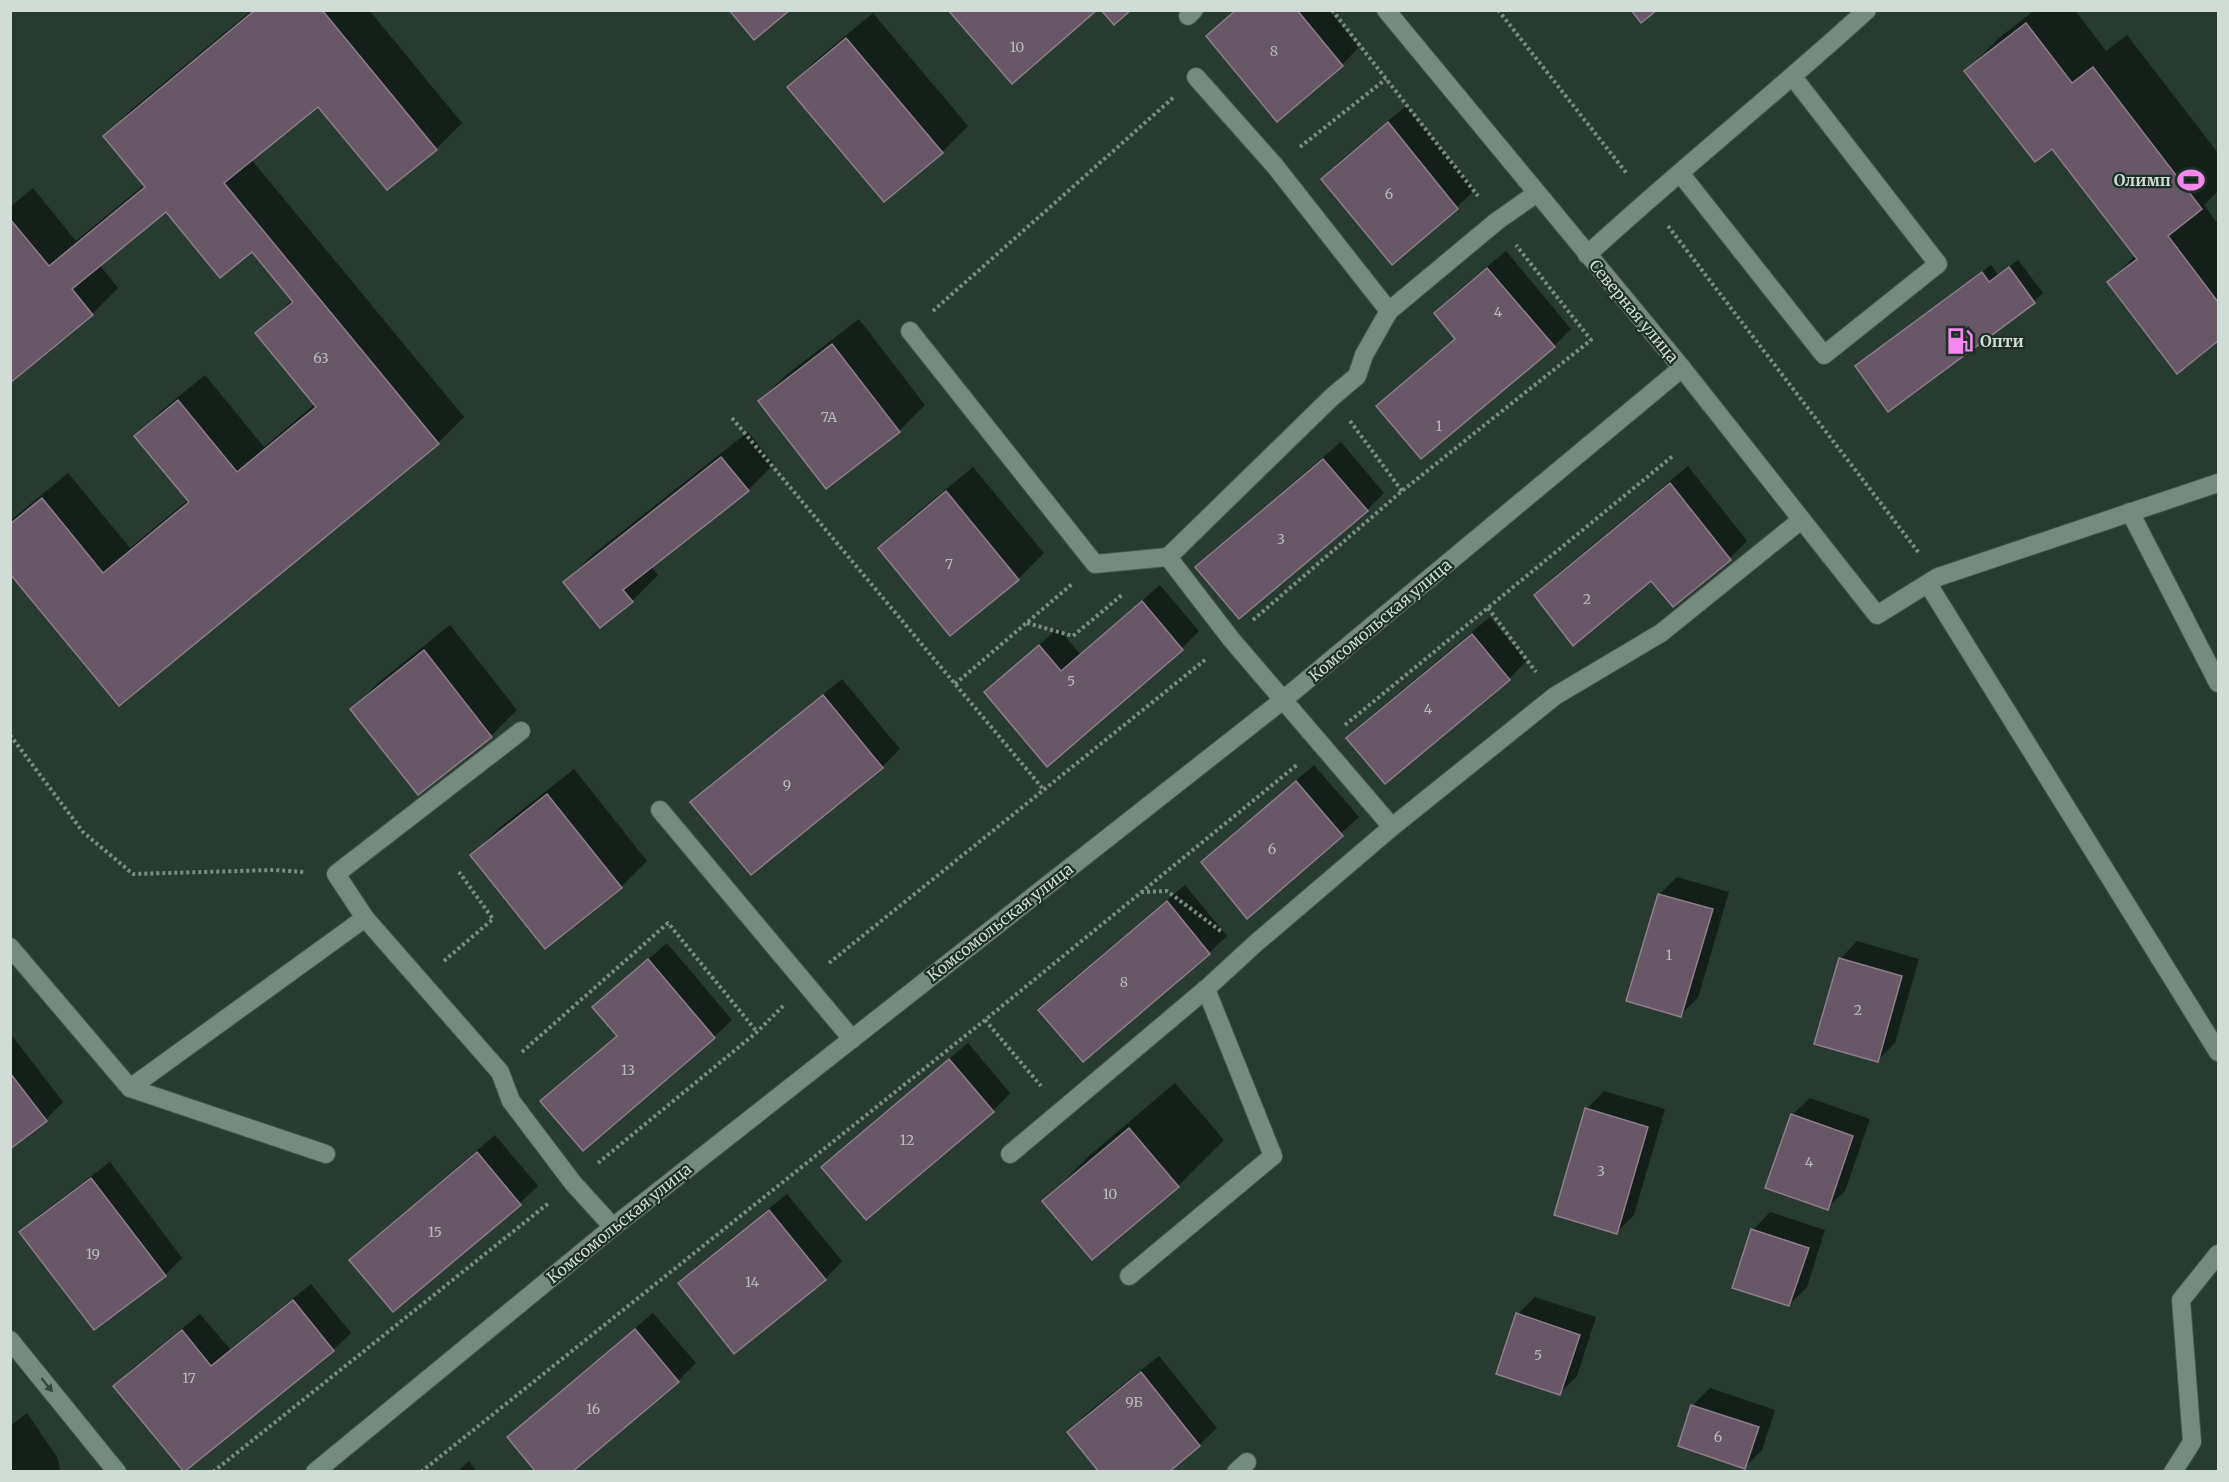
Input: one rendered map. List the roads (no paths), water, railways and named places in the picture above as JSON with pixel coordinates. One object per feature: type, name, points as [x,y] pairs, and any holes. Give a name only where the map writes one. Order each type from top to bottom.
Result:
[{"type":"street","name":"Северная улица","points":[[1386,10],[1682,369],[1876,615],[1933,581]]},
{"type":"street","points":[[1587,255],[1647,200],[1793,77],[1867,10]]},
{"type":"street","points":[[1196,77],[1275,166],[1389,310]]},
{"type":"street","points":[[1680,172],[1824,355],[1938,264],[1793,77]]},
{"type":"street","points":[[909,331],[1095,564],[1168,557],[1332,397],[1357,376],[1364,355],[1389,310],[1497,221],[1538,194]]},
{"type":"street","name":"Комсомольская улица","points":[[315,1472],[613,1227],[1284,700],[1682,369]]},
{"type":"street","points":[[2218,483],[1933,581],[2218,1052]]},
{"type":"street","points":[[2130,512],[2218,683]]},
{"type":"street","points":[[1010,1154],[1206,989],[1256,943],[1392,827],[1555,696],[1661,633],[1802,520]]},
{"type":"street","points":[[1168,557],[1231,639],[1392,827]]},
{"type":"street","points":[[521,731],[336,874],[365,918],[500,1072],[511,1101],[573,1183],[613,1227]]},
{"type":"street","points":[[660,810],[852,1039]]},
{"type":"street","points":[[129,1088],[365,918]]},
{"type":"street","points":[[10,947],[129,1088],[326,1154]]},
{"type":"street","points":[[1129,1276],[1274,1156],[1206,989]]},
{"type":"street","points":[[2173,1472],[2192,1442],[2181,1300],[2218,1254]]},
{"type":"street","points":[[10,1340],[117,1472]]},
{"type":"place","name":"Олимп","points":[[2191,180]]},
{"type":"place","name":"Опти","points":[[1960,341]]}]
